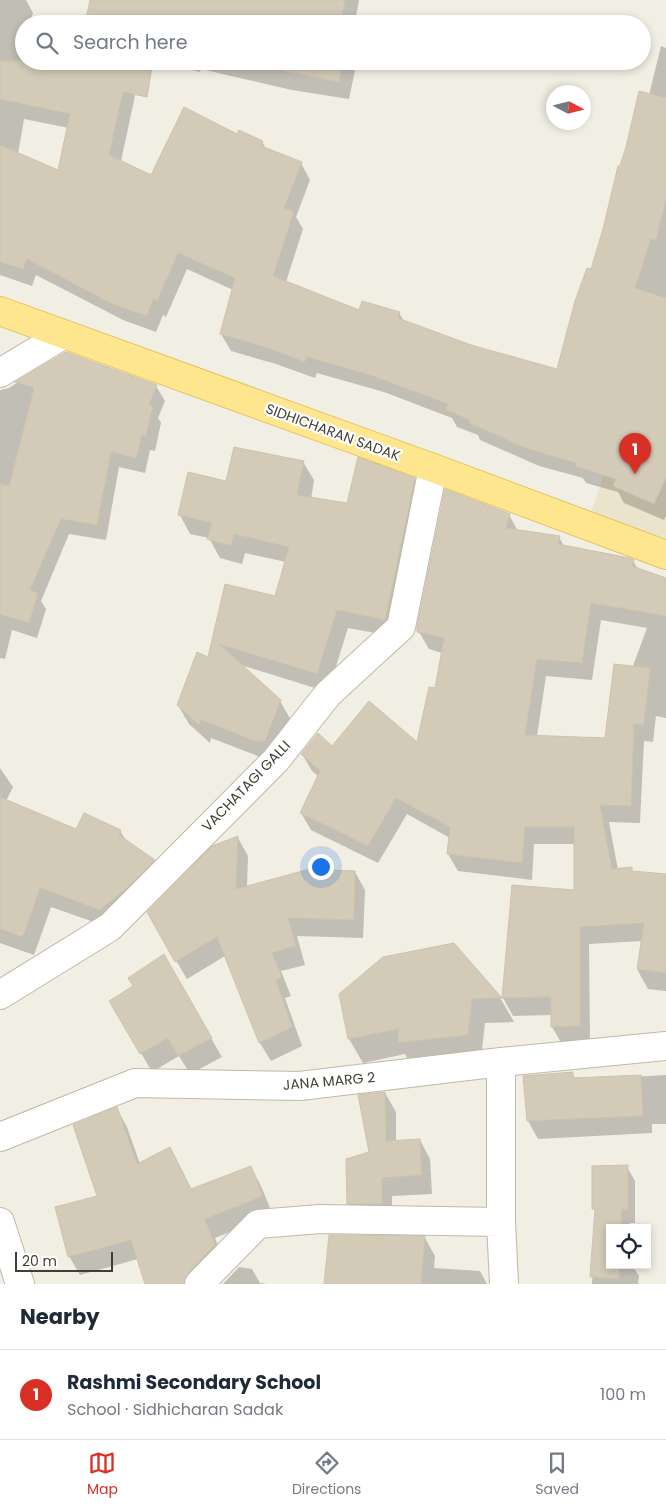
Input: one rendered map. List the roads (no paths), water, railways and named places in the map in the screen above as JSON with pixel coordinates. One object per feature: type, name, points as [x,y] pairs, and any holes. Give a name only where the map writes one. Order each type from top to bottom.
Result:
[{"type":"main road","name":"SIDHICHARAN SADAK","points":[[0,311],[433,468],[666,555]]},
{"type":"street","points":[[0,373],[63,335]]},
{"type":"street","name":"VACHATAGI GALLI","points":[[0,995],[110,927],[276,760],[328,694],[401,628],[433,468]]},
{"type":"street","name":"JANA MARG 2","points":[[0,1137],[135,1083],[300,1086],[500,1062],[666,1046]]},
{"type":"street","points":[[500,1062],[501,1222],[504,1284]]},
{"type":"street","points":[[199,1284],[258,1224],[320,1219],[501,1222]]},
{"type":"street","points":[[0,1222],[20,1284]]},
{"type":"place","name":"Rashmi Secondary School","points":[[635,474]]}]
